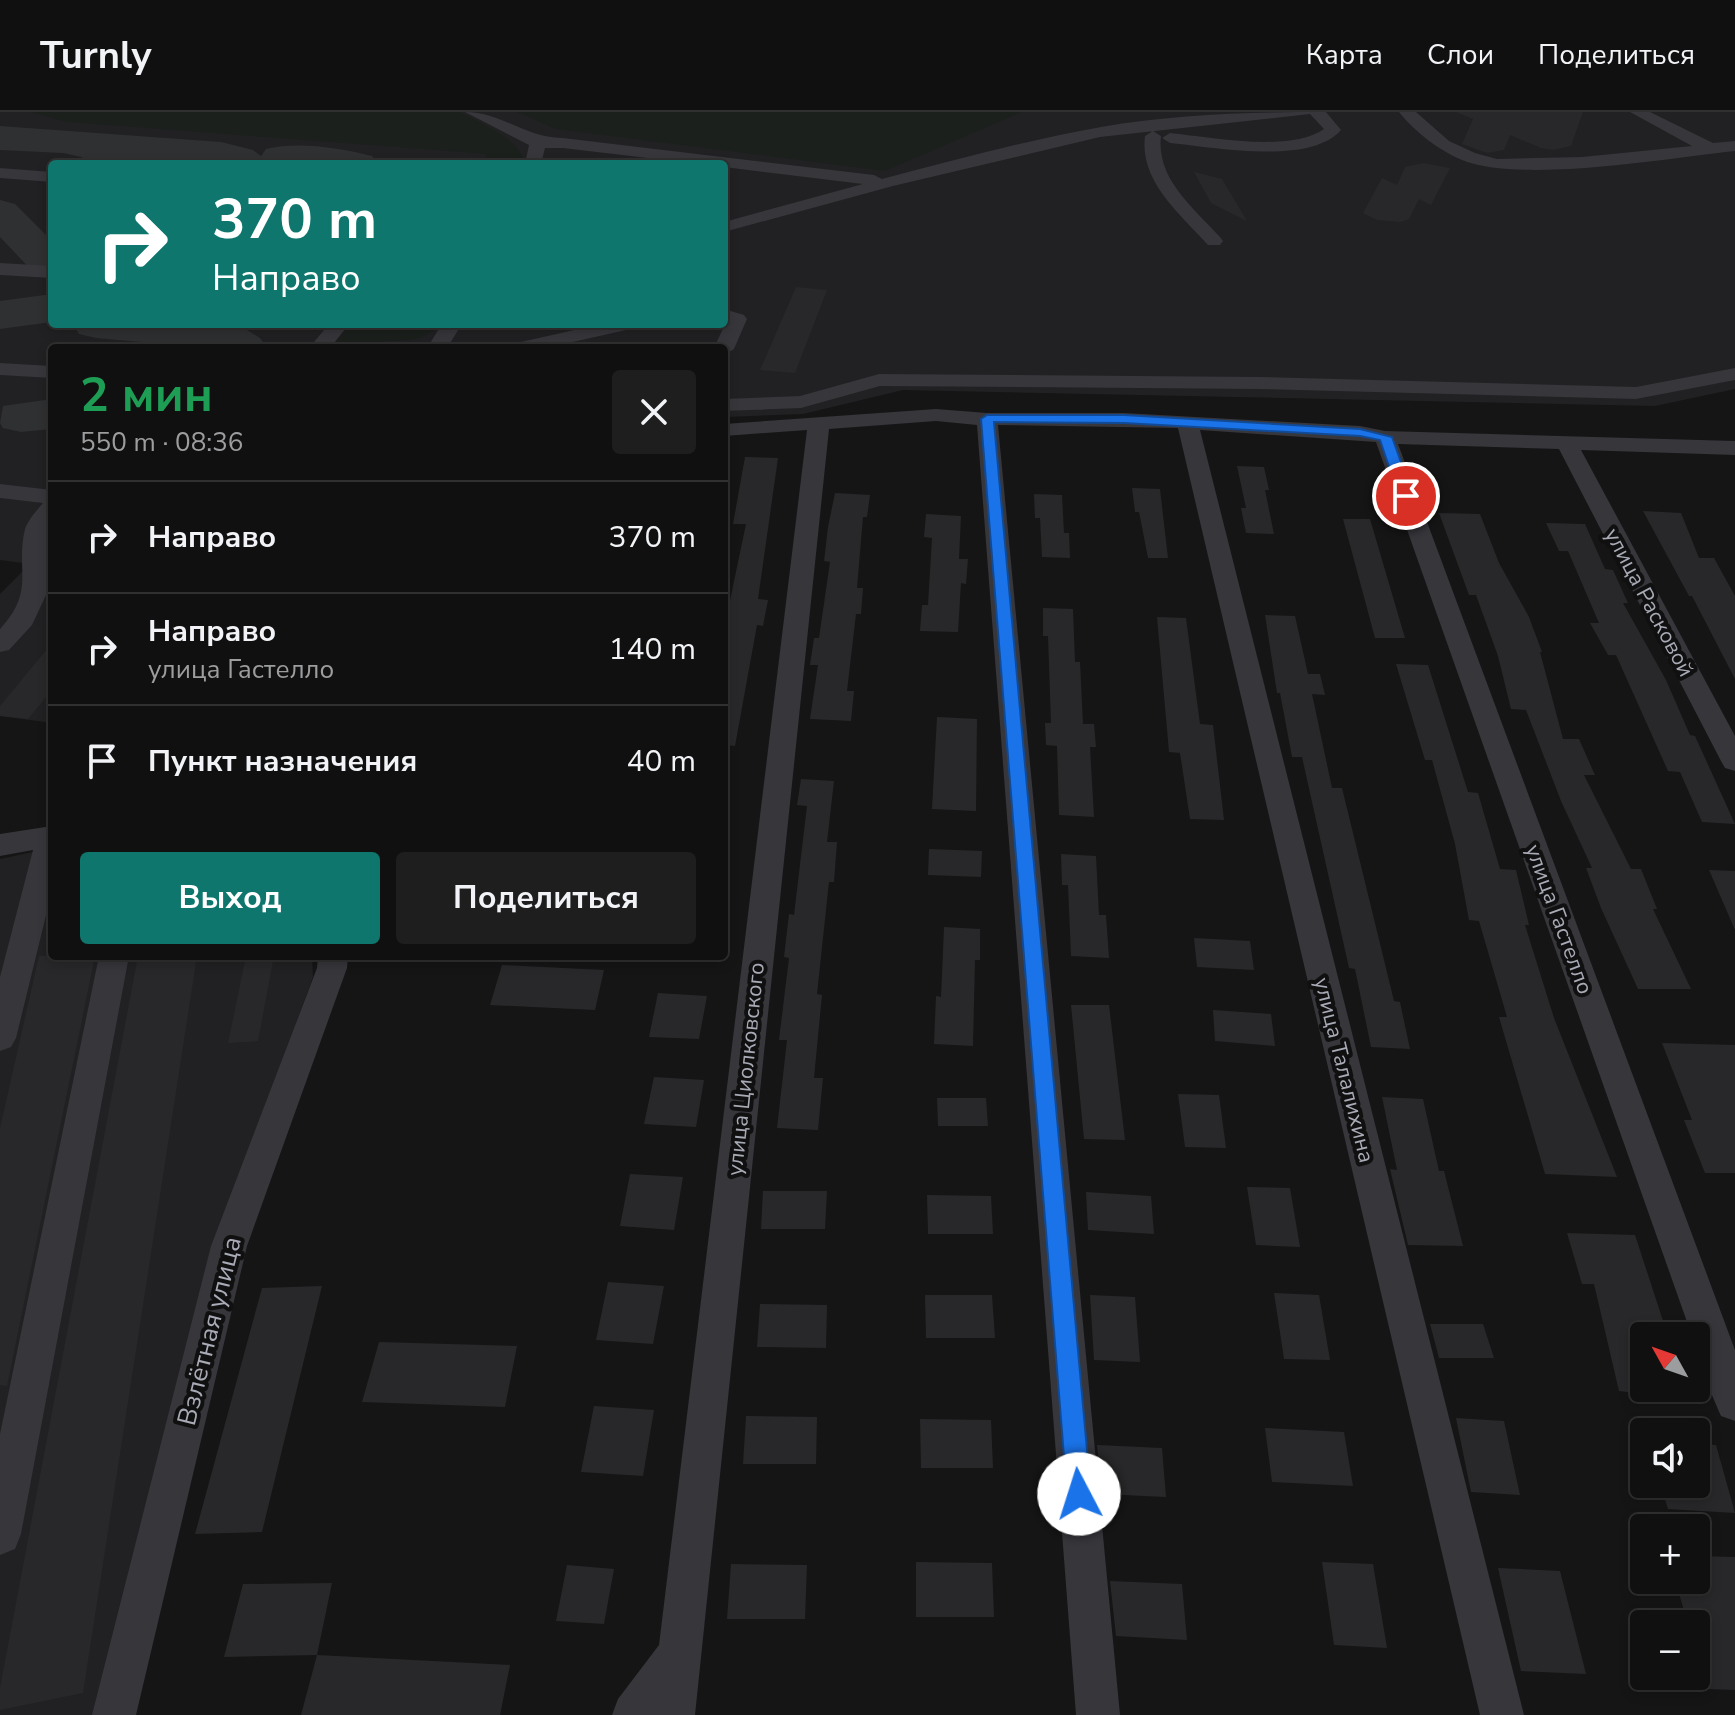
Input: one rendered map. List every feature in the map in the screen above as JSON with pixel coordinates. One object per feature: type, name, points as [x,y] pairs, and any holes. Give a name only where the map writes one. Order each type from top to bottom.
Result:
[{"type":"street","points":[[473,112],[538,143],[563,143],[705,160]]},
{"type":"street","points":[[728,226],[889,182],[1100,132],[1157,124],[1304,112]]},
{"type":"street","points":[[1100,132],[1302,145],[1325,138],[1333,130],[1317,112]]},
{"type":"street","points":[[1407,112],[1443,144],[1469,157],[1497,164],[1582,162],[1727,148]]},
{"type":"street","points":[[1638,112],[1727,148]]},
{"type":"street","points":[[1153,136],[1152,155],[1163,181],[1214,241]]},
{"type":"street","points":[[534,160],[538,143]]},
{"type":"street","points":[[728,163],[889,182]]},
{"type":"street","points":[[0,173],[48,177]]},
{"type":"street","points":[[0,269],[48,272]]},
{"type":"street","points":[[726,344],[737,319],[728,316]]},
{"type":"street","points":[[322,344],[336,328]]},
{"type":"street","points":[[537,344],[610,328]]},
{"type":"street","points":[[0,369],[48,372]]},
{"type":"street","points":[[728,405],[801,402],[879,380],[1259,383],[1636,393],[1735,374]]},
{"type":"street","points":[[728,430],[936,415],[987,419],[1124,419],[1188,425],[1360,432],[1385,437],[1735,448]]},
{"type":"street","points":[[987,419],[1098,1715]]},
{"type":"street","name":"улица Циолковского","points":[[673,1715],[819,423]]},
{"type":"street","name":"улица Талалихина","points":[[1188,425],[1502,1715]]},
{"type":"street","name":"улица Гастелло","points":[[1385,437],[1735,1402]]},
{"type":"street","name":"улица Расковой","points":[[1566,442],[1735,761]]},
{"type":"street","points":[[0,491],[48,497]]},
{"type":"street","points":[[0,644],[23,619],[35,593],[37,527],[48,512]]},
{"type":"street","points":[[0,845],[48,837]]},
{"type":"street","points":[[0,1038],[6,986],[48,846]]},
{"type":"street","points":[[0,1534],[113,960]]},
{"type":"street","name":"Взлётная улица","points":[[114,1715],[229,1246],[333,960]]},
{"type":"street","points":[[634,1715],[678,1656]]},
{"type":"shaded area","points":[[0,112],[1735,112],[1735,389],[1655,406],[903,390],[803,414],[728,417],[728,344],[48,344],[48,722],[0,716],[0,594],[30,564],[0,560]]},
{"type":"shaded area","points":[[30,112],[460,112],[508,139],[524,160],[484,160],[488,154],[67,122]]},
{"type":"shaded area","points":[[517,112],[1022,112],[885,171],[555,129]]},
{"type":"shaded area","points":[[347,328],[437,328],[422,337],[385,341],[382,344],[334,344]]},
{"type":"shaded area","points":[[48,849],[48,960],[312,960],[313,977],[212,1253],[95,1715],[0,1715],[0,859]]},
{"type":"building","points":[[1456,112],[1583,112],[1571,146],[1553,150],[1541,148],[1510,135],[1504,150],[1487,153],[1462,144],[1473,119]]},
{"type":"building","points":[[1423,163],[1450,168],[1431,205],[1419,199],[1409,219],[1401,222],[1377,220],[1363,213],[1382,178],[1397,185],[1405,167]]},
{"type":"building","points":[[1194,172],[1222,179],[1247,221],[1211,203]]},
{"type":"building","points":[[796,287],[827,290],[795,373],[760,370]]},
{"type":"building","points":[[745,457],[778,458],[758,599],[768,600],[763,626],[757,625],[735,746],[728,745],[728,610],[746,524],[733,524]]},
{"type":"building","points":[[1237,466],[1264,467],[1269,490],[1265,490],[1274,534],[1246,533],[1241,508],[1246,508]]},
{"type":"building","points":[[1132,488],[1160,489],[1168,558],[1148,558],[1139,512],[1135,512]]},
{"type":"building","points":[[835,493],[870,495],[867,517],[863,517],[857,588],[863,588],[861,614],[856,614],[847,691],[854,691],[851,721],[810,719],[818,665],[810,665],[814,638],[819,638],[830,562],[824,561]]},
{"type":"building","points":[[1034,494],[1062,495],[1064,533],[1069,533],[1070,558],[1042,557],[1040,518],[1035,518]]},
{"type":"building","points":[[1643,511],[1681,513],[1699,558],[1714,558],[1735,596],[1735,679],[1692,596],[1689,596]]},
{"type":"building","points":[[1439,513],[1480,514],[1499,563],[1529,617],[1542,652],[1563,739],[1579,739],[1595,775],[1584,775],[1631,869],[1641,869],[1657,909],[1653,909],[1691,989],[1638,989],[1601,908],[1586,868],[1592,868],[1561,801],[1526,710],[1511,709],[1498,656],[1476,595],[1469,595]]},
{"type":"building","points":[[926,514],[961,516],[959,559],[968,559],[966,584],[961,583],[958,632],[920,631],[922,605],[928,605],[932,538],[924,537]]},
{"type":"building","points":[[1343,519],[1370,519],[1405,638],[1375,638]]},
{"type":"building","points":[[1546,523],[1585,524],[1605,569],[1613,570],[1628,603],[1623,603],[1666,680],[1690,735],[1695,736],[1735,824],[1702,822],[1680,772],[1668,771],[1616,655],[1608,655],[1590,623],[1599,623],[1568,551],[1559,551]]},
{"type":"building","points":[[1043,608],[1073,609],[1075,662],[1080,662],[1083,724],[1094,724],[1096,747],[1090,747],[1094,817],[1059,815],[1057,746],[1046,745],[1045,723],[1051,723],[1048,636],[1043,636]]},
{"type":"building","points":[[1265,615],[1295,616],[1308,674],[1320,674],[1325,695],[1312,694],[1332,788],[1342,788],[1394,1001],[1400,1002],[1410,1049],[1371,1047],[1355,969],[1349,968],[1302,757],[1292,757],[1280,693],[1277,693]]},
{"type":"building","points":[[1157,617],[1186,618],[1200,724],[1213,725],[1224,820],[1190,819],[1180,753],[1169,752]]},
{"type":"building","points":[[48,648],[48,695],[28,719],[0,716],[0,706]]},
{"type":"building","points":[[1396,664],[1428,665],[1468,792],[1478,793],[1500,869],[1516,870],[1529,925],[1525,925],[1554,1018],[1617,1177],[1545,1174],[1499,1017],[1507,1017],[1479,921],[1469,920],[1455,844],[1432,760],[1425,760]]},
{"type":"building","points":[[937,717],[977,719],[976,811],[932,809]]},
{"type":"building","points":[[801,779],[834,781],[827,842],[837,842],[834,882],[829,882],[817,994],[822,995],[814,1078],[823,1078],[818,1130],[777,1128],[787,1040],[779,1040],[789,958],[784,957],[789,914],[794,915],[807,806],[797,805]]},
{"type":"building","points":[[929,849],[982,851],[981,877],[928,875]]},
{"type":"building","points":[[1061,854],[1096,856],[1099,915],[1106,915],[1109,958],[1071,956],[1068,885],[1062,885]]},
{"type":"building","points":[[1709,870],[1735,871],[1735,930]]},
{"type":"building","points":[[944,927],[980,929],[980,960],[975,960],[973,1046],[934,1044],[936,996],[941,997]]},
{"type":"building","points":[[1194,938],[1250,941],[1254,970],[1197,967]]},
{"type":"building","points":[[39,956],[48,956],[48,960],[94,960],[7,1386],[0,1385],[0,1128]]},
{"type":"building","points":[[137,960],[196,960],[83,1693],[0,1710],[0,1688]]},
{"type":"building","points":[[245,960],[273,960],[258,1041],[228,1043]]},
{"type":"building","points":[[502,965],[604,970],[595,1010],[490,1005]]},
{"type":"building","points":[[658,993],[707,996],[699,1039],[649,1037]]},
{"type":"building","points":[[1071,1005],[1109,1005],[1125,1140],[1084,1139]]},
{"type":"building","points":[[1213,1010],[1271,1014],[1275,1046],[1215,1041]]},
{"type":"building","points":[[1662,1043],[1735,1045],[1735,1173],[1705,1173],[1684,1120],[1692,1120]]},
{"type":"building","points":[[654,1077],[704,1080],[696,1127],[644,1124]]},
{"type":"building","points":[[1178,1094],[1219,1095],[1226,1148],[1185,1147]]},
{"type":"building","points":[[1382,1097],[1423,1099],[1439,1171],[1444,1171],[1463,1246],[1408,1245],[1390,1169],[1397,1170]]},
{"type":"building","points":[[937,1098],[986,1098],[988,1126],[938,1126]]},
{"type":"building","points":[[630,1174],[683,1177],[674,1230],[620,1226]]},
{"type":"building","points":[[1247,1187],[1290,1188],[1300,1247],[1256,1245]]},
{"type":"building","points":[[763,1191],[827,1191],[825,1229],[761,1229]]},
{"type":"building","points":[[1086,1192],[1151,1196],[1154,1234],[1088,1230]]},
{"type":"building","points":[[927,1195],[991,1196],[993,1234],[928,1234]]},
{"type":"building","points":[[1567,1233],[1635,1235],[1663,1322],[1630,1322],[1630,1392],[1619,1391],[1594,1284],[1582,1284]]},
{"type":"building","points":[[608,1282],[664,1286],[653,1344],[596,1340]]},
{"type":"building","points":[[322,1286],[262,1532],[195,1534],[262,1288]]},
{"type":"building","points":[[1274,1293],[1319,1295],[1330,1360],[1284,1359]]},
{"type":"building","points":[[925,1295],[992,1295],[995,1338],[926,1338]]},
{"type":"building","points":[[1090,1295],[1135,1297],[1140,1362],[1094,1360]]},
{"type":"building","points":[[760,1304],[827,1305],[826,1348],[757,1347]]},
{"type":"building","points":[[1430,1324],[1483,1324],[1494,1358],[1439,1358]]},
{"type":"building","points":[[379,1342],[517,1346],[505,1407],[362,1402]]},
{"type":"building","points":[[594,1406],[654,1410],[643,1476],[581,1472]]},
{"type":"building","points":[[746,1416],[817,1417],[816,1464],[743,1464]]},
{"type":"building","points":[[1456,1418],[1504,1421],[1520,1495],[1471,1492]]},
{"type":"building","points":[[920,1419],[991,1420],[993,1468],[921,1468]]},
{"type":"building","points":[[1265,1428],[1344,1432],[1353,1486],[1272,1482]]},
{"type":"building","points":[[1097,1445],[1162,1448],[1166,1497],[1102,1494]]},
{"type":"building","points":[[1710,1445],[1716,1445],[1735,1513],[1668,1509],[1664,1498],[1710,1498]]},
{"type":"building","points":[[1710,1556],[1735,1557],[1735,1690],[1710,1689],[1710,1610],[1684,1610],[1679,1594],[1710,1594]]},
{"type":"building","points":[[916,1562],[992,1563],[994,1617],[916,1617]]},
{"type":"building","points":[[1322,1562],[1373,1564],[1387,1648],[1334,1645]]},
{"type":"building","points":[[731,1564],[807,1565],[805,1619],[727,1619]]},
{"type":"building","points":[[567,1565],[614,1569],[604,1624],[556,1621]]},
{"type":"building","points":[[1498,1568],[1560,1571],[1586,1674],[1521,1671]]},
{"type":"building","points":[[1110,1581],[1182,1584],[1187,1640],[1116,1636]]},
{"type":"building","points":[[332,1583],[317,1655],[224,1657],[243,1584]]},
{"type":"building","points":[[317,1655],[510,1665],[500,1715],[301,1715]]},
{"type":"taxiway","points":[[0,138],[80,144],[107,155],[111,160]]},
{"type":"taxiway","points":[[91,145],[221,154],[242,160]]},
{"type":"taxiway","points":[[280,157],[313,160]]},
{"type":"taxiway","points":[[0,213],[48,262]]},
{"type":"taxiway","points":[[0,315],[48,309]]},
{"type":"taxiway","points":[[143,328],[224,335],[237,344]]},
{"type":"taxiway","points":[[21,417],[48,414]]},
{"type":"route","points":[[1079,1494],[987,419],[1124,419],[1188,425],[1360,432],[1385,437],[1406,496]]}]
